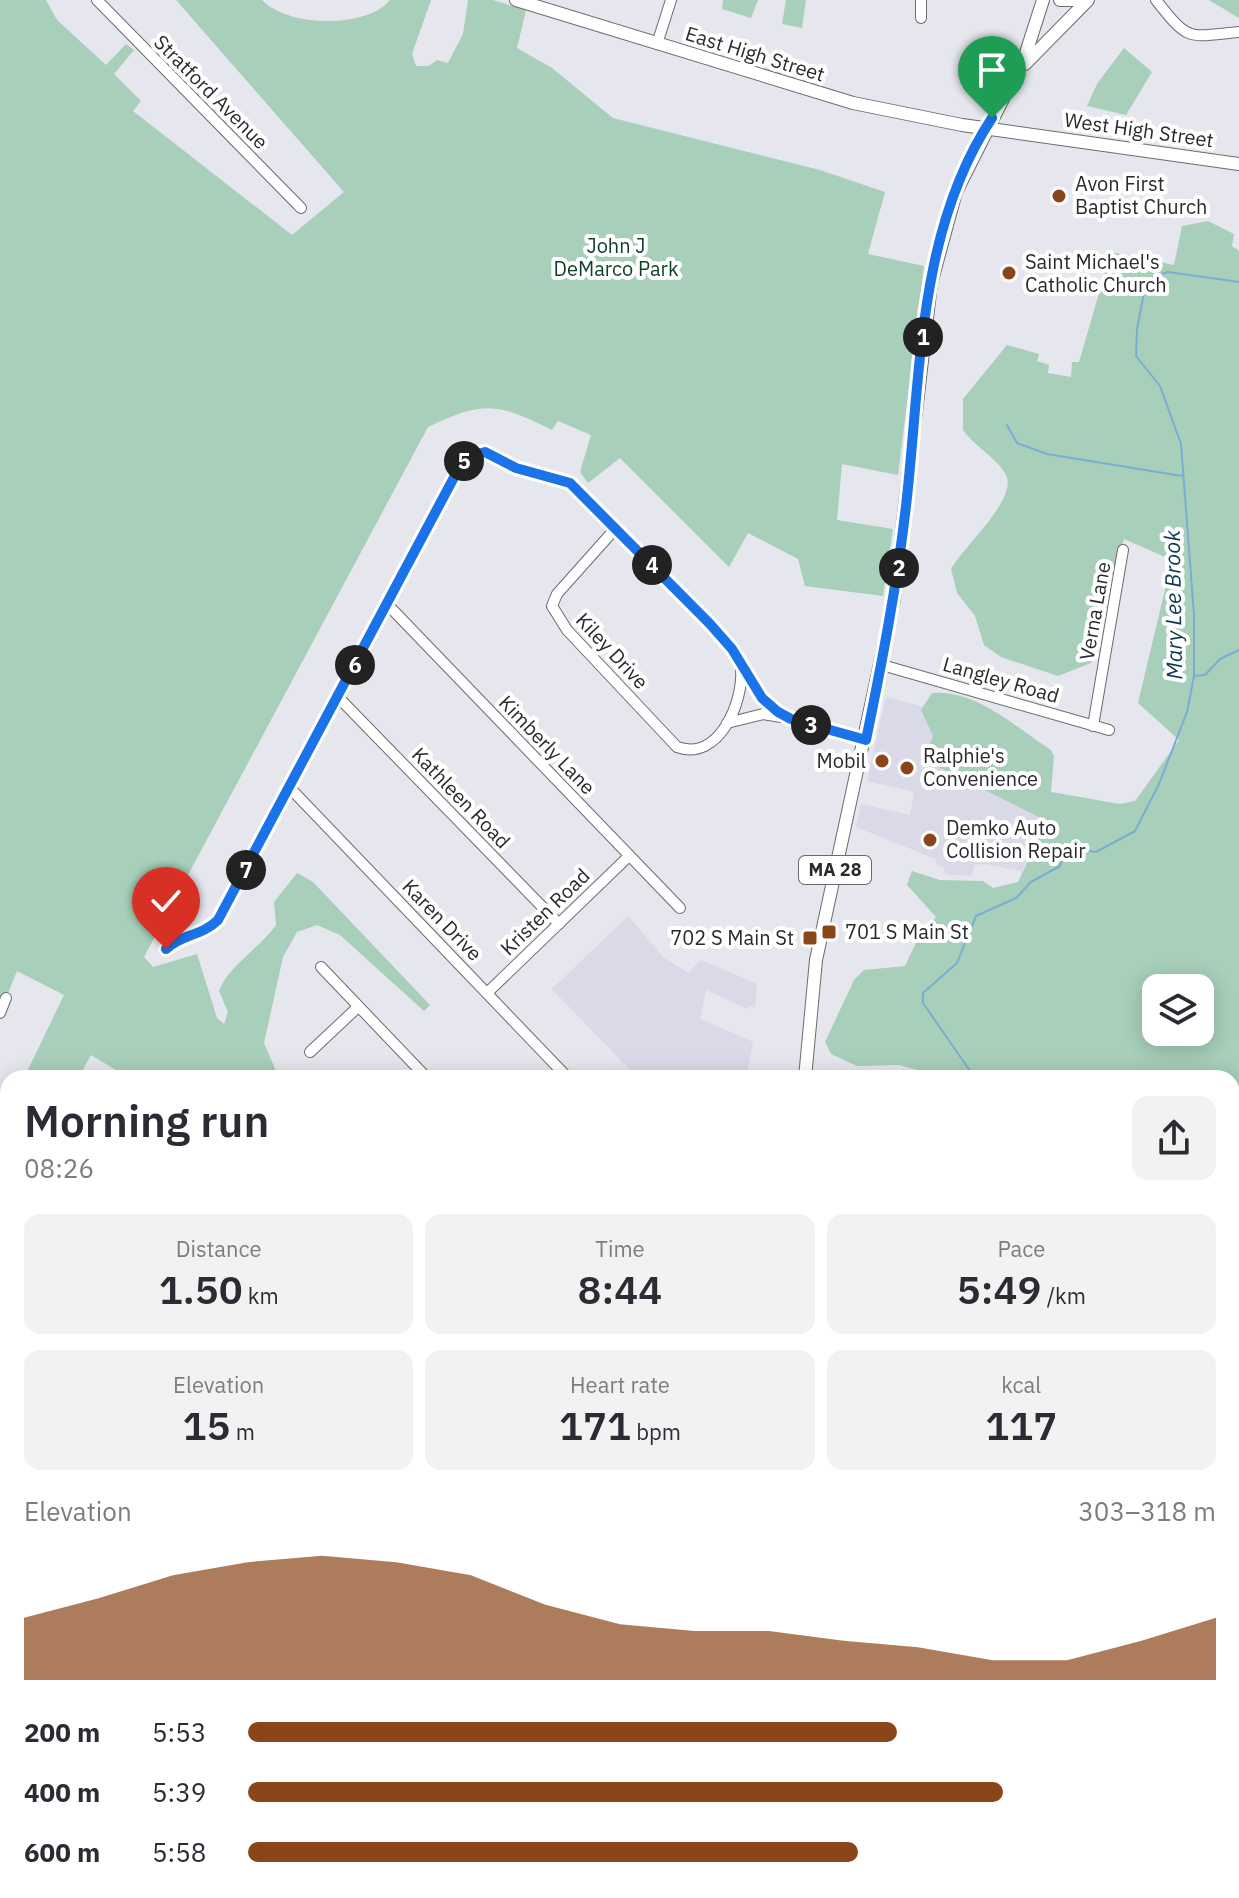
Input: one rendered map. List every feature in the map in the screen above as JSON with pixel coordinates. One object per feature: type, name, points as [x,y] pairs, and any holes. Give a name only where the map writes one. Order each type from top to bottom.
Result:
[{"type":"main road","name":"East High Street","points":[[516,0],[827,97],[986,128]]},
{"type":"main road","points":[[1060,0],[1086,0]]},
{"type":"main road","points":[[1017,71],[1086,0]]},
{"type":"main road","points":[[1041,7],[1060,18],[1075,13]]},
{"type":"main road","name":"MA 28","points":[[805,1070],[806,1033],[816,960],[882,665],[902,545],[931,284],[956,192],[1017,71],[1041,7]]},
{"type":"main road","name":"West High Street","points":[[986,128],[1239,164]]},
{"type":"street","name":"Stratford Avenue","points":[[97,0],[301,208]]},
{"type":"street","points":[[657,44],[671,0]]},
{"type":"street","points":[[921,0],[921,18]]},
{"type":"street","points":[[1156,0],[1179,30],[1188,35],[1239,32]]},
{"type":"street","points":[[166,949],[177,939],[199,935],[218,920],[459,468],[474,453],[485,452],[516,468],[570,483],[710,624],[762,698],[791,719],[866,740]]},
{"type":"street","name":"Kiley Drive","points":[[615,529],[557,594],[552,606],[557,619],[677,747],[695,751],[707,744],[727,723],[741,698],[740,664]]},
{"type":"street","name":"Verna Lane","points":[[1093,726],[1123,550]]},
{"type":"street","name":"Kimberly Lane","points":[[388,605],[680,908]]},
{"type":"street","name":"Langley Road","points":[[882,665],[1109,730]]},
{"type":"street","name":"Kathleen Road","points":[[338,697],[559,924]]},
{"type":"street","name":"Kiley Drive","points":[[727,723],[763,714],[791,719]]},
{"type":"street","name":"Karen Drive","points":[[290,788],[560,1070]]},
{"type":"street","name":"Kristen Road","points":[[487,993],[628,857]]},
{"type":"street","points":[[321,967],[419,1070]]},
{"type":"street","points":[[0,1013],[6,998]]},
{"type":"street","points":[[310,1052],[358,1007]]},
{"type":"shaded area","points":[[886,697],[946,713],[939,759],[922,755],[1049,818],[1022,871],[985,864],[974,865],[972,876],[945,874],[944,868],[935,863],[936,859],[856,827],[861,804],[910,815],[914,792],[867,781]]},
{"type":"shaded area","points":[[628,916],[664,958],[688,973],[701,960],[757,984],[755,1008],[749,1005],[748,1009],[706,990],[700,1019],[753,1042],[748,1070],[630,1070],[552,989]]},
{"type":"green space","name":"John J DeMarco Park","points":[[0,0],[46,0],[57,20],[106,65],[126,44],[134,50],[114,74],[141,101],[133,111],[292,235],[344,192],[176,0],[262,0],[289,15],[327,21],[364,16],[390,0],[431,0],[412,54],[416,66],[429,66],[437,60],[448,63],[463,34],[468,0],[493,0],[526,10],[517,48],[552,68],[613,118],[820,170],[885,192],[868,254],[924,266],[898,475],[842,464],[837,520],[893,529],[883,596],[805,586],[798,559],[748,533],[729,567],[620,458],[588,483],[580,472],[591,435],[558,421],[552,430],[518,414],[491,408],[447,418],[428,427],[144,957],[153,967],[197,954],[217,1018],[224,1024],[228,1012],[219,991],[223,982],[276,925],[274,902],[297,873],[313,882],[430,1005],[424,1011],[340,935],[317,925],[297,932],[283,957],[264,1043],[276,1070],[116,1070],[91,1055],[83,1070],[28,1070],[64,995],[17,971],[0,1013]]},
{"type":"green space","points":[[723,0],[758,0],[751,18],[722,9]]},
{"type":"green space","points":[[786,0],[806,0],[802,28],[782,24]]},
{"type":"green space","points":[[1209,0],[1239,0],[1239,18]]},
{"type":"green space","points":[[1124,48],[1152,72],[1126,115],[1087,106],[1097,84]]},
{"type":"green space","points":[[1208,221],[1234,234],[1232,246],[1239,251],[1239,1070],[917,1070],[899,1065],[857,1066],[831,1054],[825,1042],[854,980],[864,970],[905,966],[918,939],[936,917],[907,885],[912,871],[940,880],[983,881],[993,888],[1018,882],[1047,821],[924,760],[933,736],[921,710],[932,693],[948,693],[979,703],[1051,750],[1054,756],[1051,792],[1120,804],[1135,801],[1179,740],[1138,703],[1172,560],[1124,539],[1091,663],[1058,676],[1001,657],[984,645],[975,616],[957,593],[951,569],[988,523],[1008,485],[1002,469],[963,430],[963,399],[1007,345],[1039,354],[1037,361],[1049,365],[1048,373],[1071,377],[1072,362],[1079,362],[1111,252],[1174,265],[1182,226]]},
{"type":"waterway","name":"Mary Lee Brook","points":[[969,1070],[923,1003],[923,993],[957,963],[976,916],[1016,898],[1031,882],[1060,866],[1066,851],[1071,848],[1096,852],[1135,831],[1159,784],[1187,712],[1194,676],[1194,615],[1181,444],[1160,386],[1136,356],[1137,329],[1145,288],[1153,277],[1168,272],[1239,282]]},
{"type":"waterway","points":[[1007,425],[1017,443],[1047,454],[1182,476]]},
{"type":"waterway","points":[[1194,676],[1205,675],[1220,659],[1239,650]]},
{"type":"place","name":"Avon First Baptist Church","points":[[1059,196]]},
{"type":"place","name":"Saint Michael's Catholic Church","points":[[1009,273]]},
{"type":"place","name":"Mobil","points":[[882,761]]},
{"type":"place","name":"Ralphie's Convenience","points":[[907,768]]},
{"type":"place","name":"Demko Auto Collision Repair","points":[[930,840]]},
{"type":"place","name":"701 S Main St","points":[[829,932]]},
{"type":"place","name":"702 S Main St","points":[[810,938]]},
{"type":"route","points":[[166,949],[177,939],[208,930],[218,920],[459,468],[465,458],[474,453],[485,452],[516,468],[548,474],[570,483],[710,624],[737,656],[762,698],[778,712],[791,719],[866,740],[889,632],[902,545],[922,340],[931,284],[956,192],[992,118]]}]
